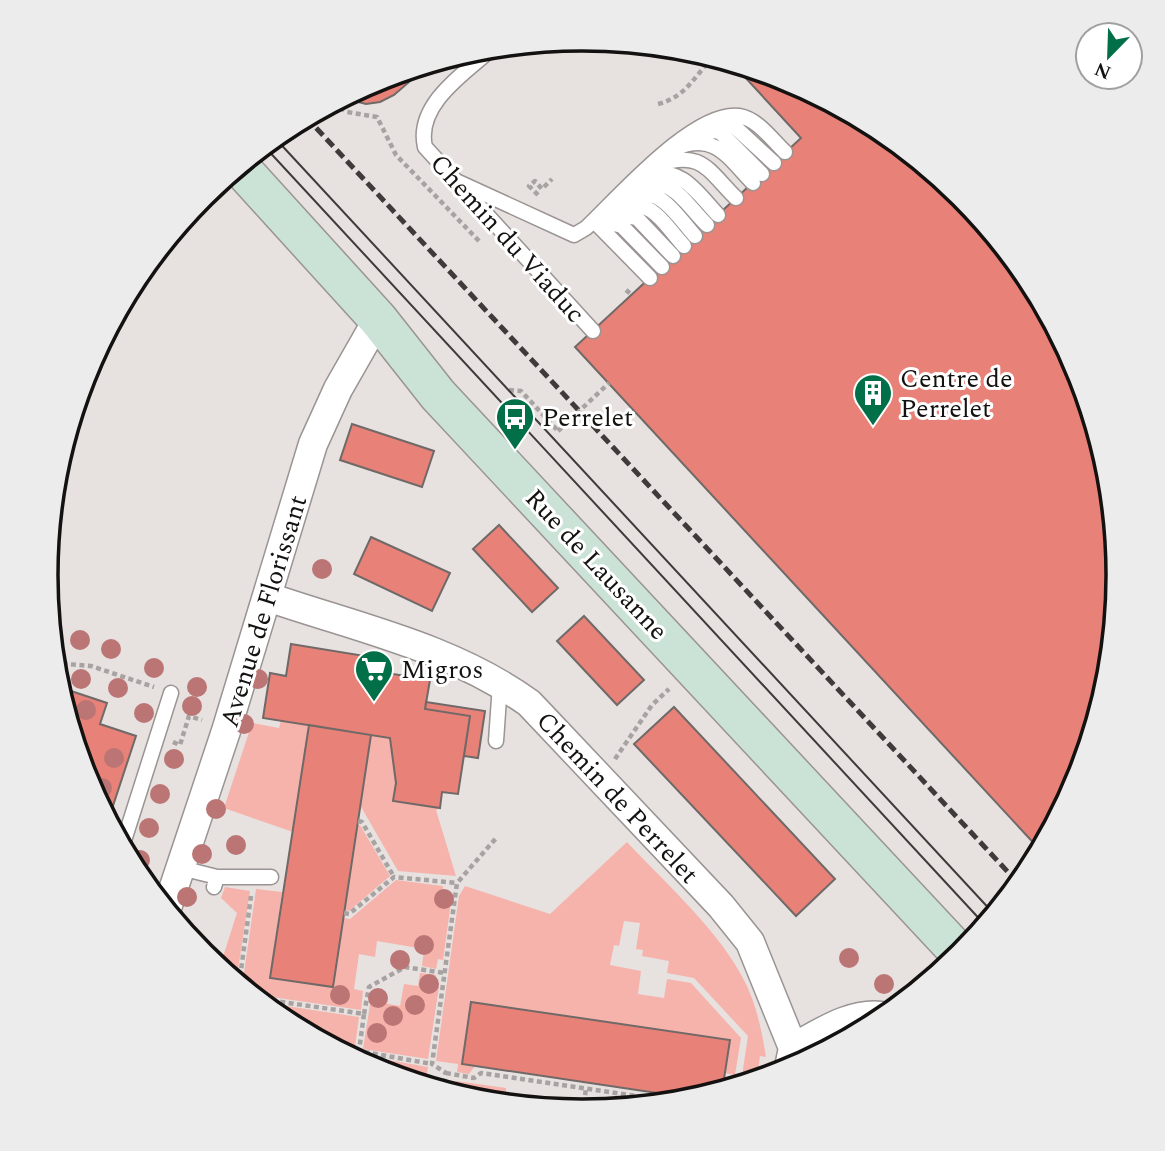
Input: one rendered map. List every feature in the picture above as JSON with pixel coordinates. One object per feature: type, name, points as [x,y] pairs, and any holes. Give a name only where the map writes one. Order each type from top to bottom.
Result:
[{"type":"main road","name":"Rue de Lausanne","points":[[246,174],[378,319],[438,395],[954,947]]},
{"type":"street","name":"Avenue de Florissant","points":[[170,900],[268,597],[313,444],[338,389],[378,319]]},
{"type":"street","name":"Chemin de Perrelet","points":[[268,597],[435,651],[500,682],[529,703],[721,906],[750,942],[789,1057]]},
{"type":"street","name":"Chemin de Perrelet","points":[[805,1050],[854,1019],[868,1016]]},
{"type":"lane","name":"Chemin du Viaduc","points":[[479,61],[434,104],[425,122],[425,146],[593,331]]},
{"type":"lane","points":[[454,180],[568,234],[576,235],[679,141],[713,118],[740,116],[748,119],[785,152]]},
{"type":"lane","points":[[713,118],[735,127],[774,163]]},
{"type":"lane","points":[[667,152],[687,143],[708,143],[719,148],[757,178],[720,132],[706,132],[679,141]]},
{"type":"lane","points":[[651,167],[679,158],[691,158],[703,165],[736,198]]},
{"type":"lane","points":[[608,208],[652,181],[667,184],[712,220],[678,175],[660,172],[640,178]]},
{"type":"lane","points":[[645,191],[658,195],[684,246],[637,218],[608,208],[645,191]]},
{"type":"lane","points":[[608,208],[618,224],[662,267]]},
{"type":"lane","points":[[608,208],[650,278]]},
{"type":"lane","points":[[496,741],[500,682]]},
{"type":"lane","points":[[126,835],[171,693]]},
{"type":"lane","points":[[181,868],[215,882],[271,877]]},
{"type":"path","points":[[658,104],[670,101],[700,76],[707,66]]},
{"type":"path","points":[[342,109],[377,117],[396,155],[479,242]]},
{"type":"path","points":[[540,198],[530,186],[535,181],[542,188],[552,179]]},
{"type":"path","points":[[626,290],[632,295]]},
{"type":"path","points":[[509,390],[521,391],[558,431],[609,383]]},
{"type":"path","points":[[66,664],[91,666],[171,693]]},
{"type":"path","points":[[612,763],[652,705],[663,695]]},
{"type":"path","points":[[182,740],[189,716],[202,720]]},
{"type":"path","points":[[358,821],[362,822],[394,877]]},
{"type":"path","points":[[432,1064],[457,883],[497,837]]},
{"type":"path","points":[[241,973],[253,877]]},
{"type":"path","points":[[344,914],[349,914],[394,877],[457,883]]},
{"type":"path","points":[[359,1050],[369,988],[405,967],[444,973]]},
{"type":"path","points":[[276,1001],[364,1014]]},
{"type":"path","points":[[363,1052],[432,1064],[446,1073],[474,1078],[481,1073],[643,1097]]},
{"type":"path","points":[[445,1081],[446,1073]]},
{"type":"path","points":[[585,1100],[586,1088]]},
{"type":"shaded area","points":[[281,720],[309,725],[293,832],[224,808],[252,723],[279,728]]},
{"type":"shaded area","points":[[371,735],[390,738],[396,783],[393,800],[440,808],[436,810],[456,876],[398,871],[360,805]]},
{"type":"shaded area","points":[[357,825],[360,825],[390,876],[349,911],[344,910]]},
{"type":"shaded area","points":[[627,842],[708,927],[746,984],[759,1020],[766,1057],[760,1056],[758,1069],[742,1075],[748,1036],[694,978],[667,973],[669,961],[642,956],[643,950],[636,949],[640,923],[624,921],[619,946],[614,945],[610,965],[641,971],[638,994],[664,998],[667,979],[691,983],[741,1038],[735,1075],[725,1073],[730,1040],[472,1002],[462,1064],[475,1066],[469,1074],[457,1072],[458,1064],[436,1061],[459,896],[465,886],[550,914]]},
{"type":"shaded area","points":[[396,880],[443,886],[443,893],[452,895],[443,960],[438,959],[436,969],[422,966],[424,949],[377,941],[375,957],[359,954],[354,989],[363,991],[361,1010],[270,997],[244,976],[256,889],[282,892],[270,977],[333,987],[343,918],[350,919]]},
{"type":"shaded area","points":[[225,887],[250,891],[238,971],[223,957],[237,913],[221,898]]},
{"type":"shaded area","points":[[420,973],[436,975],[435,986],[439,987],[428,1059],[363,1049],[372,992],[379,993],[378,1002],[400,1006],[404,984],[418,986]]},
{"type":"shaded area","points":[[282,1005],[359,1017],[355,1048]]},
{"type":"shaded area","points":[[378,1058],[428,1067],[427,1076]]},
{"type":"shaded area","points":[[456,1081],[506,1088],[506,1095],[480,1090],[456,1084]]},
{"type":"building","name":"Centre de Perrelet","points":[[745,77],[815,105],[845,121],[902,159],[954,204],[999,256],[1037,313],[1053,343],[1079,407],[1097,473],[1103,507],[1107,576],[1103,644],[1097,678],[1079,744],[1053,808],[1034,843],[575,347],[801,138]]},
{"type":"building","points":[[411,80],[394,95],[380,102],[366,104],[357,102]]},
{"type":"building","points":[[352,424],[434,451],[422,487],[340,460]]},
{"type":"building","points":[[499,525],[558,588],[532,612],[473,549]]},
{"type":"building","points":[[371,537],[450,573],[432,611],[354,574]]},
{"type":"building","points":[[584,616],[644,680],[617,705],[557,641]]},
{"type":"building","points":[[291,644],[377,658],[375,671],[430,680],[425,709],[470,716],[458,794],[442,792],[440,808],[393,801],[396,783],[390,738],[263,718],[270,673],[286,676]]},
{"type":"building","points":[[71,691],[107,703],[100,724],[136,736],[112,808],[86,744]]},
{"type":"building","points":[[426,702],[485,711],[478,758],[464,756],[470,716],[425,709]]},
{"type":"building","points":[[674,707],[835,879],[796,916],[634,744]]},
{"type":"building","points":[[309,725],[371,735],[333,987],[270,978]]},
{"type":"building","points":[[471,1002],[730,1040],[724,1080],[663,1094],[462,1064]]},
{"type":"tram line","points":[[282,146],[988,908]]},
{"type":"tram line","points":[[271,153],[979,919]]},
{"type":"railway","points":[[313,125],[1012,877]]},
{"type":"place","name":"Centre de Perrelet","points":[[873,427]]},
{"type":"place","name":"Perrelet","points":[[515,451]]},
{"type":"place","name":"Migros","points":[[374,703]]}]
